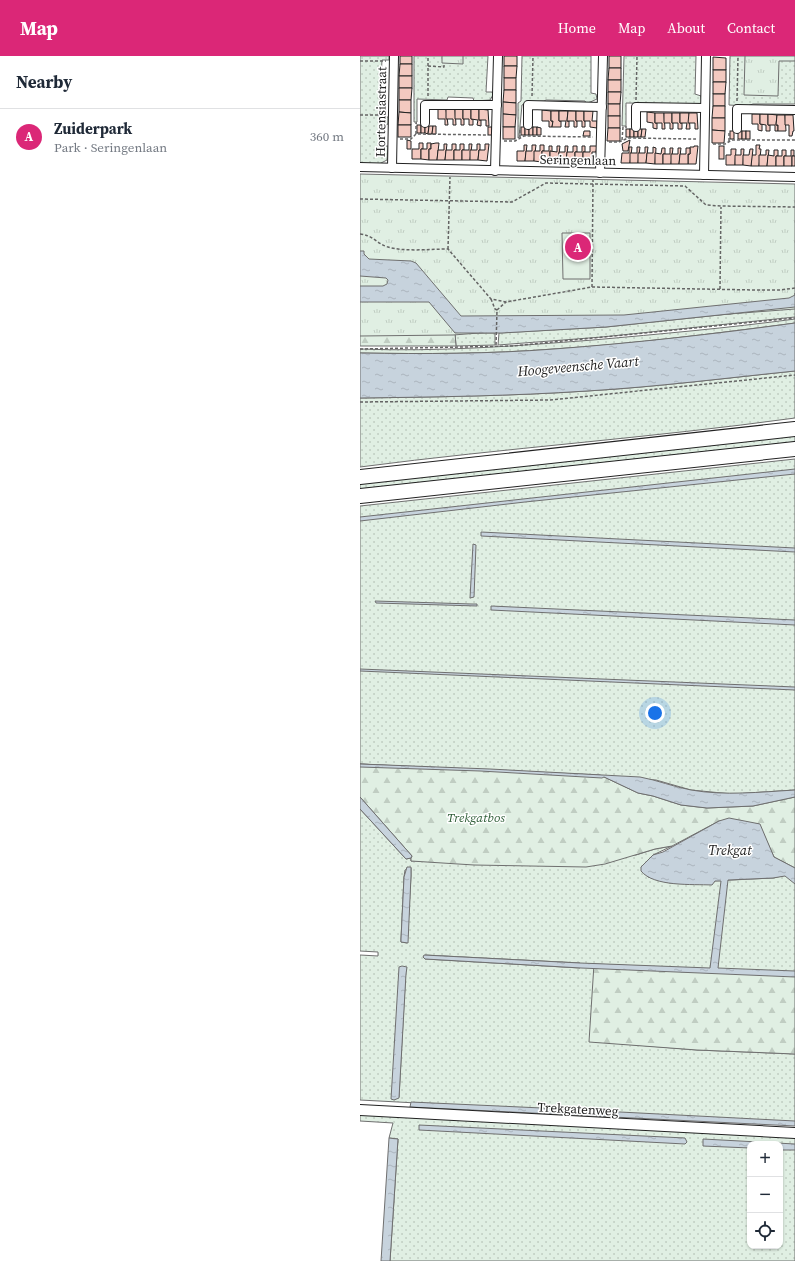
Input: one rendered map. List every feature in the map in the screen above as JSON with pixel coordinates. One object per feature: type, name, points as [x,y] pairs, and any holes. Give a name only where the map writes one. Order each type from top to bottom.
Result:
[{"type":"highway","points":[[360,477],[795,429]]},
{"type":"highway","points":[[360,496],[795,449]]},
{"type":"street","points":[[495,171],[498,56]]},
{"type":"street","points":[[597,173],[601,140],[603,56]]},
{"type":"street","points":[[704,175],[706,56]]},
{"type":"street","name":"Hortensiastraat","points":[[392,168],[394,59]]},
{"type":"street","points":[[425,123],[425,105],[497,105]]},
{"type":"street","points":[[528,125],[528,105],[602,107]]},
{"type":"street","points":[[636,126],[636,108],[705,108]]},
{"type":"street","points":[[737,129],[737,109],[795,110]]},
{"type":"street","name":"Seringenlaan","points":[[360,167],[795,177]]},
{"type":"street","name":"Trekgatenweg","points":[[360,1110],[795,1133]]},
{"type":"path","points":[[428,56],[428,105]]},
{"type":"path","points":[[532,106],[533,56]]},
{"type":"path","points":[[636,108],[637,56]]},
{"type":"path","points":[[737,109],[738,56]]},
{"type":"path","points":[[360,61],[394,59]]},
{"type":"path","points":[[428,66],[444,67],[444,63]]},
{"type":"path","points":[[360,115],[393,115]]},
{"type":"path","points":[[622,140],[623,126],[636,126]]},
{"type":"path","points":[[392,138],[411,139],[416,134],[496,138],[515,141],[524,136],[619,142],[628,138],[725,144],[732,140],[795,140]]},
{"type":"path","points":[[450,170],[448,250],[491,299],[497,311],[496,346]]},
{"type":"path","points":[[592,287],[592,184],[597,173]]},
{"type":"path","points":[[360,199],[512,202],[546,183],[685,186],[706,205],[795,207]]},
{"type":"path","points":[[720,289],[721,206]]},
{"type":"path","points":[[360,234],[368,235],[387,247],[401,249],[448,250]]},
{"type":"path","points":[[491,299],[506,302],[592,287],[780,290],[795,288]]},
{"type":"path","points":[[497,311],[506,302]]},
{"type":"path","points":[[360,348],[496,346],[622,336],[795,318]]},
{"type":"path","points":[[360,402],[550,400],[795,376]]},
{"type":"green space","points":[[360,56],[389,56],[389,60],[382,60],[379,117],[388,117],[387,125],[381,126],[381,146],[388,146],[387,160],[377,165],[360,164]]},
{"type":"green space","points":[[414,56],[488,56],[486,92],[492,92],[493,95],[490,100],[474,101],[473,98],[448,97],[447,100],[417,99],[417,122],[414,122]]},
{"type":"green space","points":[[442,56],[463,56],[463,64],[442,63]]},
{"type":"green space","points":[[522,56],[591,56],[591,93],[596,94],[597,99],[588,103],[585,101],[546,100],[527,102],[522,105],[518,138],[518,103],[521,101]]},
{"type":"green space","points":[[624,56],[696,56],[695,94],[701,96],[702,104],[626,103],[626,126],[622,126]]},
{"type":"green space","points":[[730,56],[795,56],[795,104],[753,104],[747,106],[729,105]]},
{"type":"green space","points":[[745,56],[795,56],[795,61],[779,61],[778,96],[744,95]]},
{"type":"green space","points":[[360,174],[795,184],[795,309],[453,335],[360,336]]},
{"type":"green space","points":[[562,233],[590,233],[590,279],[563,279]]},
{"type":"green space","points":[[360,302],[455,333],[456,346],[360,346]]},
{"type":"green space","points":[[795,307],[795,317],[602,337],[498,345],[499,333],[606,327]]},
{"type":"green space","points":[[795,319],[795,323],[788,324],[583,347],[481,353],[360,353],[360,349],[447,349],[593,340]]},
{"type":"green space","points":[[455,333],[495,333],[495,345],[456,346]]},
{"type":"green space","points":[[795,371],[795,418],[360,467],[360,398],[559,393],[665,385]]},
{"type":"green space","points":[[795,434],[795,442],[360,489],[360,482]]},
{"type":"green space","points":[[795,459],[795,790],[732,794],[691,790],[656,780],[360,764],[360,506]]},
{"type":"green space","name":"Trekgatbos","points":[[360,764],[600,775],[638,793],[681,805],[707,808],[753,806],[795,797],[795,868],[774,857],[759,824],[719,821],[672,846],[655,849],[605,864],[586,867],[474,865],[411,861],[412,856],[360,797]]},
{"type":"green space","points":[[360,809],[406,859],[411,858],[411,861],[636,855],[655,849],[672,846],[653,855],[641,867],[648,877],[670,883],[773,878],[794,873],[795,973],[589,1041],[697,1050],[795,1054],[795,1123],[360,1100],[360,955],[378,956],[378,952],[360,951]],"holes":[[[411,868],[411,876],[407,943],[401,942],[404,877],[405,870]],[[425,955],[580,963],[580,968],[425,959],[423,957]],[[406,967],[399,1097],[394,1100]]]},
{"type":"green space","points":[[594,964],[795,973],[795,1054],[697,1050],[589,1042]]},
{"type":"green space","points":[[360,1114],[795,1136],[795,1261],[390,1261],[398,1139],[389,1138],[393,1123],[360,1121]]},
{"type":"water","points":[[360,251],[364,251],[364,254],[369,259],[411,261],[416,263],[461,316],[624,315],[789,298],[795,295],[795,307],[606,327],[502,333],[455,333],[429,302],[360,302],[360,286],[383,286],[387,284],[388,280],[386,278],[360,276]]},
{"type":"water","name":"Hoogeveensche Vaart","points":[[795,323],[795,371],[665,385],[559,393],[360,398],[360,353],[409,354],[505,352],[554,349],[674,338]]},
{"type":"water","points":[[795,469],[795,474],[360,521],[360,517]]},
{"type":"water","points":[[481,532],[795,548],[795,552],[481,536]]},
{"type":"water","points":[[473,544],[476,545],[474,597],[470,598]]},
{"type":"water","points":[[375,601],[477,604],[477,606],[376,603]]},
{"type":"water","points":[[491,606],[795,620],[795,625],[491,610]]},
{"type":"water","points":[[360,669],[795,687],[795,690],[360,671]]},
{"type":"water","points":[[360,764],[640,777],[685,789],[704,792],[743,793],[795,790],[795,797],[753,806],[707,808],[681,805],[638,793],[604,777],[360,767]]},
{"type":"water","points":[[360,797],[412,856],[411,858],[406,859],[360,809]]},
{"type":"water","name":"Trekgat","points":[[729,818],[760,824],[774,857],[795,868],[795,884],[785,876],[728,880],[718,968],[795,971],[795,977],[581,968],[425,959],[423,957],[424,955],[710,968],[721,881],[715,881],[712,885],[674,884],[655,880],[647,876],[641,871],[641,867],[653,855],[663,852],[719,821]]},
{"type":"water","points":[[407,867],[411,867],[408,943],[401,942],[404,877]]},
{"type":"water","points":[[399,967],[407,967],[399,1098],[394,1100],[391,1099]]},
{"type":"water","points":[[411,1102],[795,1121],[795,1126],[410,1107]]},
{"type":"water","points":[[419,1125],[685,1138],[687,1142],[685,1144],[419,1130]]},
{"type":"water","points":[[389,1138],[398,1139],[390,1261],[381,1261]]},
{"type":"water","points":[[703,1139],[747,1141],[747,1148],[703,1146]]},
{"type":"water","points":[[783,1143],[795,1144],[795,1150],[783,1150]]},
{"type":"building","points":[[400,56],[412,56],[412,64],[400,64]]},
{"type":"building","points":[[504,56],[517,56],[517,66],[504,66]]},
{"type":"building","points":[[609,56],[621,56],[621,68],[609,68]]},
{"type":"building","points":[[713,57],[726,58],[726,70],[713,70]]},
{"type":"building","points":[[400,64],[412,64],[412,76],[399,76]]},
{"type":"building","points":[[504,66],[517,66],[516,78],[504,78]]},
{"type":"building","points":[[609,68],[621,68],[621,80],[608,80]]},
{"type":"building","points":[[713,70],[726,70],[726,82],[713,82]]},
{"type":"building","points":[[399,76],[412,76],[412,88],[399,88]]},
{"type":"building","points":[[504,78],[516,78],[516,90],[504,90]]},
{"type":"building","points":[[608,80],[621,80],[621,92],[608,92]]},
{"type":"building","points":[[713,82],[726,82],[725,94],[713,94]]},
{"type":"building","points":[[399,88],[412,88],[411,100],[399,100]]},
{"type":"building","points":[[504,90],[516,90],[516,103],[503,102]]},
{"type":"building","points":[[608,92],[621,92],[620,104],[608,104]]},
{"type":"building","points":[[713,94],[725,94],[725,106],[713,106]]},
{"type":"building","points":[[399,100],[411,100],[411,113],[399,112]]},
{"type":"building","points":[[503,102],[516,103],[516,115],[503,114]]},
{"type":"building","points":[[608,104],[620,104],[620,116],[608,116]]},
{"type":"building","points":[[713,106],[725,106],[725,118],[712,118]]},
{"type":"building","points":[[438,109],[446,109],[448,125],[445,125],[445,119],[438,119]]},
{"type":"building","points":[[446,109],[455,109],[456,125],[453,125],[453,119],[446,119]]},
{"type":"building","points":[[455,109],[463,109],[464,125],[461,125],[461,119],[455,119]]},
{"type":"building","points":[[463,109],[471,109],[471,119],[473,119],[473,125],[469,125],[469,119],[463,119]]},
{"type":"building","points":[[471,109],[479,109],[479,120],[481,120],[481,126],[477,125],[478,120],[471,119]]},
{"type":"building","points":[[479,109],[488,110],[489,126],[486,126],[486,120],[479,120]]},
{"type":"building","points":[[542,110],[551,111],[551,121],[553,121],[552,127],[549,127],[549,121],[542,121]]},
{"type":"building","points":[[551,111],[559,111],[559,121],[561,121],[561,127],[552,127],[553,121],[551,121]]},
{"type":"building","points":[[559,111],[568,111],[567,121],[569,121],[569,127],[565,127],[566,121],[559,121]]},
{"type":"building","points":[[568,111],[576,111],[577,127],[574,127],[574,121],[567,121]]},
{"type":"building","points":[[576,111],[584,111],[585,127],[582,127],[582,121],[576,121]]},
{"type":"building","points":[[584,111],[593,111],[592,121],[597,121],[597,128],[590,127],[590,121],[584,121]]},
{"type":"building","points":[[399,112],[411,113],[411,125],[398,125]]},
{"type":"building","points":[[647,112],[655,113],[655,123],[657,123],[657,129],[653,128],[653,123],[647,122]]},
{"type":"building","points":[[655,113],[664,113],[665,129],[662,129],[662,123],[655,123]]},
{"type":"building","points":[[664,113],[672,113],[673,129],[670,129],[670,123],[664,123]]},
{"type":"building","points":[[672,113],[680,113],[680,123],[682,123],[682,129],[678,129],[678,123],[672,123]]},
{"type":"building","points":[[680,113],[689,113],[690,129],[686,129],[687,123],[680,123]]},
{"type":"building","points":[[689,113],[697,113],[698,129],[695,129],[695,123],[688,123]]},
{"type":"building","points":[[503,114],[516,115],[515,127],[503,127]]},
{"type":"building","points":[[752,114],[760,114],[762,131],[758,130],[758,124],[752,124]]},
{"type":"building","points":[[760,114],[768,114],[768,125],[770,125],[770,131],[766,131],[766,125],[760,124]]},
{"type":"building","points":[[768,114],[777,115],[776,125],[778,125],[778,131],[775,131],[775,125],[768,125]]},
{"type":"building","points":[[777,115],[785,115],[786,131],[778,131],[778,125],[776,125]]},
{"type":"building","points":[[785,115],[793,115],[794,131],[792,136],[789,136],[789,125],[785,125]]},
{"type":"building","points":[[608,116],[620,116],[620,128],[608,128]]},
{"type":"building","points":[[712,118],[725,118],[725,131],[712,130]]},
{"type":"building","points":[[398,125],[411,125],[411,137],[398,137]]},
{"type":"building","points":[[417,125],[421,125],[421,133],[417,133]]},
{"type":"building","points":[[421,125],[425,126],[425,133],[421,133]]},
{"type":"building","points":[[425,126],[429,126],[428,134],[425,133]]},
{"type":"building","points":[[429,126],[433,126],[432,134],[428,134]]},
{"type":"building","points":[[433,126],[436,126],[436,134],[432,134]]},
{"type":"building","points":[[488,127],[492,127],[492,135],[488,135]]},
{"type":"building","points":[[503,127],[515,127],[515,139],[503,139]]},
{"type":"building","points":[[521,127],[525,127],[525,135],[521,135]]},
{"type":"building","points":[[525,127],[529,127],[529,135],[525,135]]},
{"type":"building","points":[[529,127],[533,127],[533,135],[529,135]]},
{"type":"building","points":[[533,127],[537,127],[537,135],[533,135]]},
{"type":"building","points":[[537,127],[541,128],[541,135],[537,135]]},
{"type":"building","points":[[608,128],[620,128],[620,141],[607,141]]},
{"type":"building","points":[[626,129],[630,129],[630,137],[626,137]]},
{"type":"building","points":[[630,129],[634,129],[634,137],[630,137]]},
{"type":"building","points":[[634,129],[638,129],[638,137],[634,137]]},
{"type":"building","points":[[638,129],[642,129],[641,137],[638,137]]},
{"type":"building","points":[[642,129],[646,129],[645,137],[641,137]]},
{"type":"building","points":[[712,130],[725,131],[724,143],[712,143]]},
{"type":"building","points":[[584,131],[590,131],[590,136],[583,136]]},
{"type":"building","points":[[730,131],[734,131],[734,139],[730,139]]},
{"type":"building","points":[[738,131],[742,131],[742,139],[738,139]]},
{"type":"building","points":[[742,131],[746,131],[746,139],[742,139]]},
{"type":"building","points":[[746,131],[750,131],[750,139],[746,139]]},
{"type":"building","points":[[407,140],[411,141],[411,149],[407,149]]},
{"type":"building","points":[[630,140],[628,151],[623,151],[622,144]]},
{"type":"building","points":[[419,143],[423,143],[423,149],[421,149],[421,159],[412,159],[412,149],[419,149]]},
{"type":"building","points":[[427,143],[431,143],[431,149],[429,149],[429,160],[421,159],[421,149],[427,149]]},
{"type":"building","points":[[439,143],[437,160],[429,160],[429,149],[431,149],[431,144]]},
{"type":"building","points":[[444,144],[447,144],[445,160],[437,160],[438,150],[444,150]]},
{"type":"building","points":[[452,144],[456,144],[456,150],[454,150],[454,160],[445,160],[446,150],[452,150]]},
{"type":"building","points":[[460,144],[464,144],[464,150],[462,150],[462,160],[454,160],[454,150],[460,150]]},
{"type":"building","points":[[469,144],[472,144],[470,160],[462,160],[462,150],[469,150]]},
{"type":"building","points":[[477,144],[480,144],[478,160],[470,160],[470,150],[477,150]]},
{"type":"building","points":[[485,144],[489,144],[487,161],[478,160],[479,150],[485,150]]},
{"type":"building","points":[[524,145],[527,145],[525,161],[517,161],[517,151],[524,151]]},
{"type":"building","points":[[532,145],[536,145],[534,161],[525,161],[526,151],[532,151]]},
{"type":"building","points":[[540,145],[544,145],[544,151],[542,151],[542,162],[534,161],[534,151],[540,151]]},
{"type":"building","points":[[756,145],[760,145],[759,149],[761,149],[759,166],[751,166],[751,155],[756,155]]},
{"type":"building","points":[[549,146],[552,146],[552,152],[550,151],[550,162],[542,162],[542,151],[549,151]]},
{"type":"building","points":[[557,146],[560,146],[558,162],[550,162],[550,151],[557,152]]},
{"type":"building","points":[[565,146],[568,146],[566,162],[558,162],[559,152],[565,152]]},
{"type":"building","points":[[573,146],[577,146],[577,152],[575,152],[575,162],[566,162],[567,152],[573,152]]},
{"type":"building","points":[[582,146],[585,146],[585,152],[583,152],[583,162],[575,162],[575,152],[582,152]]},
{"type":"building","points":[[590,146],[597,146],[596,152],[592,152],[592,163],[583,162],[583,152],[590,152]]},
{"type":"building","points":[[698,146],[696,164],[688,164],[690,147]]},
{"type":"building","points":[[719,146],[724,146],[724,159],[719,159]]},
{"type":"building","points":[[629,147],[632,147],[630,163],[621,163],[622,153],[629,153]]},
{"type":"building","points":[[637,147],[640,147],[638,163],[630,163],[630,153],[637,153]]},
{"type":"building","points":[[645,147],[648,147],[646,163],[638,163],[638,153],[645,153]]},
{"type":"building","points":[[653,147],[656,148],[655,164],[646,163],[647,153],[653,153]]},
{"type":"building","points":[[662,148],[665,148],[665,154],[663,154],[663,164],[655,164],[655,153],[661,154]]},
{"type":"building","points":[[670,148],[673,148],[671,164],[663,164],[663,154],[670,154]]},
{"type":"building","points":[[678,148],[681,148],[679,164],[671,164],[671,154],[678,154]]},
{"type":"building","points":[[686,148],[690,148],[690,154],[688,154],[688,164],[679,164],[680,154],[686,154]]},
{"type":"building","points":[[731,149],[736,149],[735,165],[726,165],[726,155],[731,155]]},
{"type":"building","points":[[741,149],[744,149],[743,165],[735,165],[735,155],[741,155]]},
{"type":"building","points":[[750,149],[753,149],[751,166],[743,165],[743,155],[749,155]]},
{"type":"building","points":[[766,150],[769,150],[767,166],[759,166],[759,155],[766,155]]},
{"type":"building","points":[[774,150],[778,150],[778,156],[776,156],[776,166],[767,166],[768,155],[774,156]]},
{"type":"building","points":[[782,150],[786,150],[786,156],[784,156],[784,166],[776,166],[776,156],[782,156]]},
{"type":"building","points":[[791,150],[794,150],[794,156],[792,156],[792,166],[784,166],[784,156],[791,156]]},
{"type":"building","points":[[792,156],[795,156],[795,166],[792,166]]},
{"type":"place","name":"Zuiderpark","points":[[578,247]]}]
